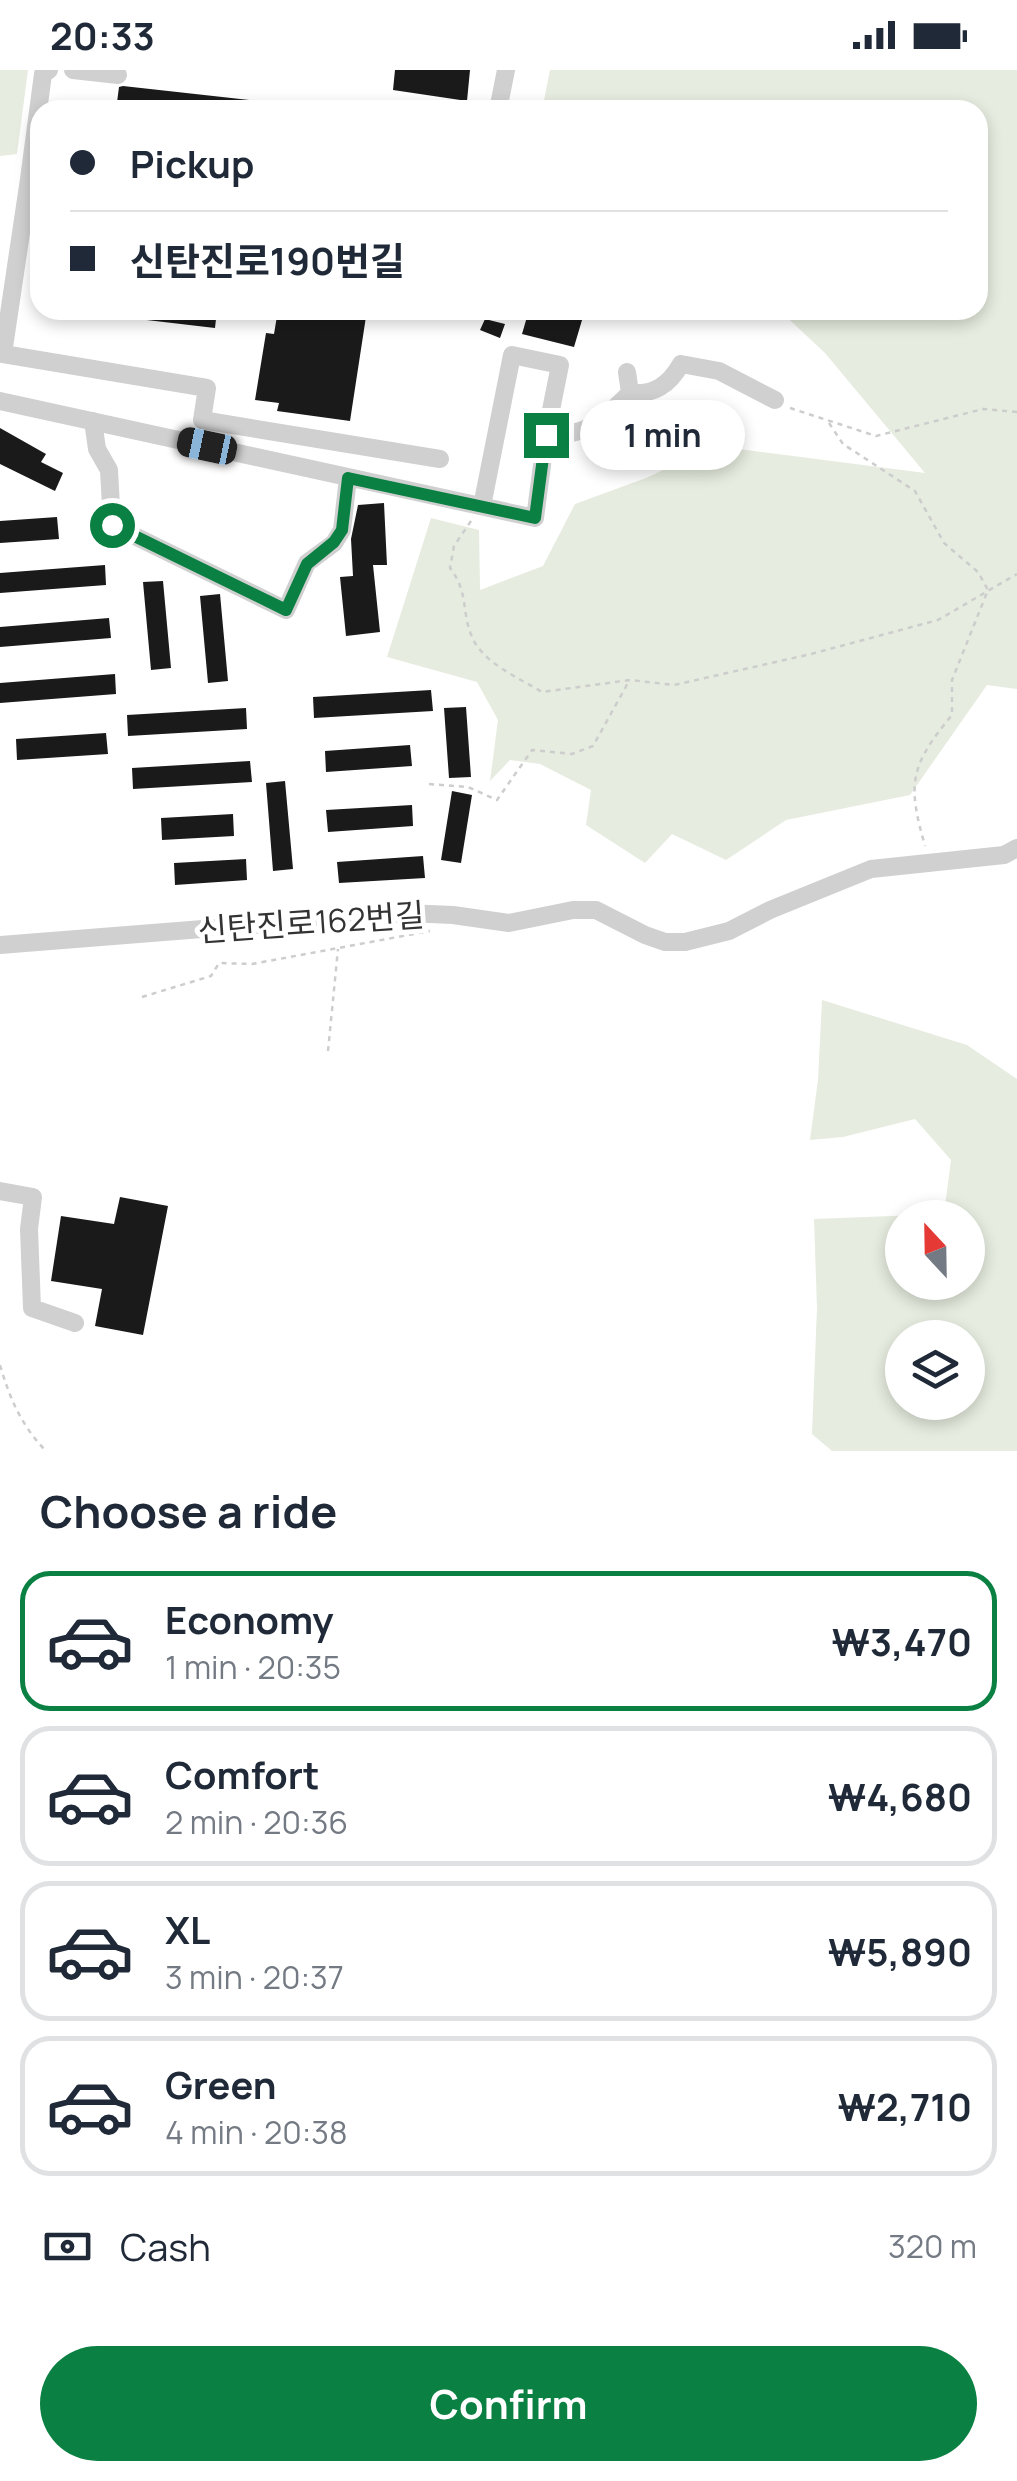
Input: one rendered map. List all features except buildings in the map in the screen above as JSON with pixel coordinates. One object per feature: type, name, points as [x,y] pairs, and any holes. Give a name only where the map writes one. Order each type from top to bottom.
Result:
[{"type":"street","points":[[41,100],[43,74],[49,70]]},
{"type":"street","points":[[74,70],[118,74]]},
{"type":"street","points":[[500,100],[506,70]]},
{"type":"street","points":[[30,240],[4,354],[206,388],[202,420],[440,459]]},
{"type":"street","points":[[0,401],[535,518],[560,365],[512,356],[482,506]]},
{"type":"street","points":[[546,435],[576,436],[607,416],[630,393],[645,394],[664,386],[681,364],[720,371],[776,400]]},
{"type":"street","points":[[628,372],[630,393]]},
{"type":"street","points":[[93,421],[97,449],[109,470],[112,525],[286,610],[307,564],[334,542],[342,530],[348,478]]},
{"type":"street","name":"신탄진로162번길","points":[[0,945],[406,913],[509,923],[574,910],[596,910],[646,936],[684,942],[729,931],[854,874],[1004,855],[1017,848]]},
{"type":"street","points":[[0,1191],[33,1196],[29,1229],[32,1308],[75,1323]]},
{"type":"path","points":[[776,400],[829,423],[882,436],[984,409],[1017,412]]},
{"type":"path","points":[[829,423],[843,444],[914,491],[944,543],[978,572],[988,590]]},
{"type":"path","points":[[482,506],[454,546],[450,568],[462,584],[472,636],[484,655],[542,692],[630,680],[674,685],[811,654],[938,620],[1017,574]]},
{"type":"path","points":[[928,862],[920,831],[915,774],[931,738],[952,715],[952,680],[988,590]]},
{"type":"path","points":[[430,784],[468,786],[497,800],[532,750],[572,754],[594,746],[630,680]]},
{"type":"path","points":[[142,997],[212,976],[219,963],[252,964],[430,931]]},
{"type":"path","points":[[328,1051],[338,948]]},
{"type":"path","points":[[0,1365],[16,1412],[46,1451]]},
{"type":"shaded area","points":[[0,70],[28,70],[17,154],[0,156]]},
{"type":"shaded area","points":[[550,70],[1017,70],[1017,689],[987,685],[910,795],[786,820],[726,860],[672,834],[645,863],[586,825],[591,790],[540,764],[510,760],[490,781],[498,720],[477,682],[387,657],[431,518],[479,530],[480,590],[543,566],[575,504],[646,478],[715,446],[925,473],[825,353],[790,320],[988,320],[988,100],[544,100]]},
{"type":"shaded area","points":[[822,1000],[967,1045],[1017,1079],[1017,1451],[832,1451],[812,1434],[817,1308],[814,1219],[885,1216],[885,1300],[985,1300],[985,1200],[946,1200],[951,1160],[915,1119],[843,1137],[810,1140]]},
{"type":"route","points":[[112,525],[286,610],[307,564],[334,542],[342,530],[348,478],[535,518],[546,435]]}]
